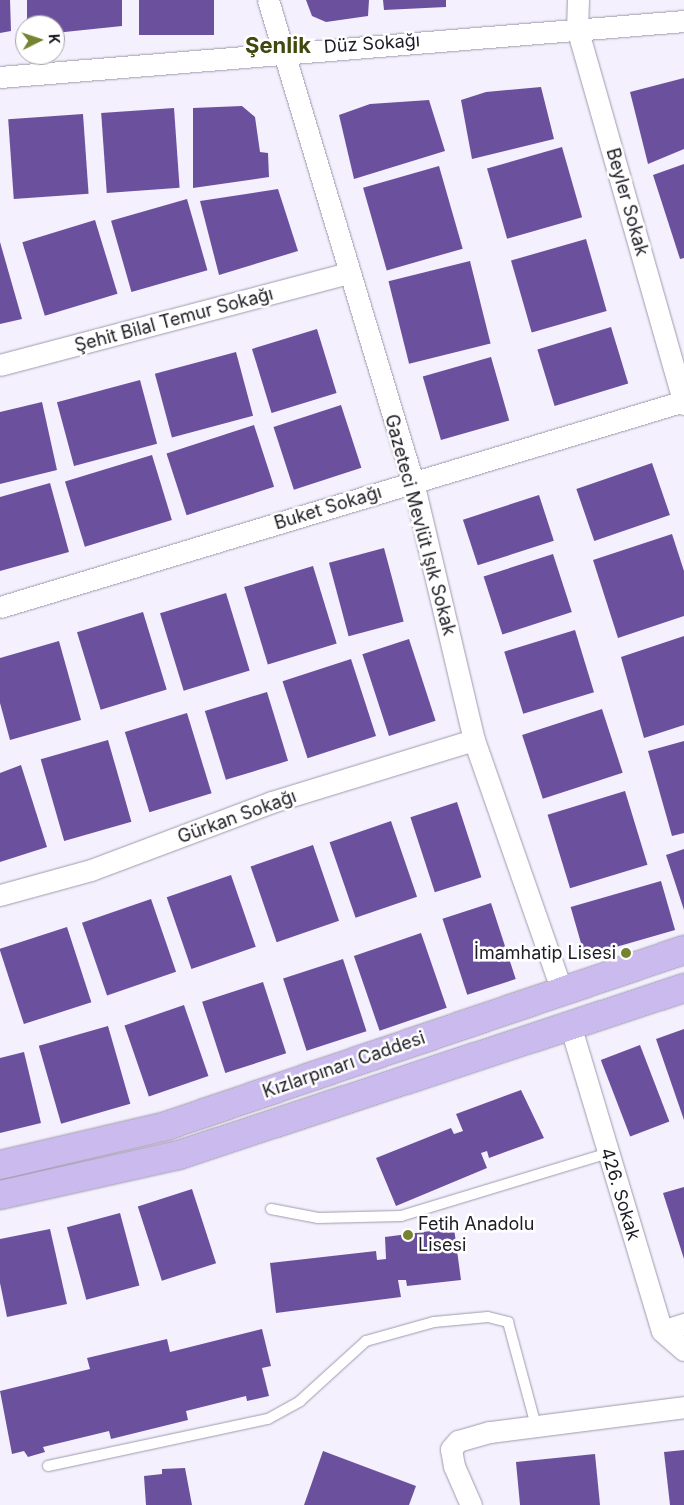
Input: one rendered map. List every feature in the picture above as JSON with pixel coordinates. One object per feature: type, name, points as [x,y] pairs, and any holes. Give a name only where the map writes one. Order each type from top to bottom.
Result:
[{"type":"main road","name":"Kızlarpınarı Caddesi","points":[[0,1165],[166,1126],[684,950]]},
{"type":"main road","name":"Kızlarpınarı Caddesi","points":[[0,1196],[179,1155],[571,1028],[684,988]]},
{"type":"street","name":"Gazeteci Mevlüt Işık Sokak","points":[[268,0],[348,273],[413,482],[474,740],[562,991]]},
{"type":"street","name":"Beyler Sokak","points":[[578,0],[577,28],[684,402]]},
{"type":"street","name":"Düz Sokağı","points":[[0,77],[283,51],[684,21]]},
{"type":"street","name":"Şehit Bilal Temur Sokağı","points":[[0,365],[348,273]]},
{"type":"street","name":"Buket Sokağı","points":[[0,607],[684,402]]},
{"type":"street","name":"Gürkan Sokağı","points":[[0,895],[91,870],[272,802],[474,740]]},
{"type":"street","name":"426. Sokak","points":[[571,1028],[662,1331]]},
{"type":"street","points":[[662,1331],[684,1324]]},
{"type":"street","points":[[662,1331],[684,1350]]},
{"type":"street","points":[[471,1505],[454,1466],[452,1449],[458,1441],[536,1426],[684,1406]]},
{"type":"lane","points":[[271,1209],[318,1218],[401,1216],[608,1153]]},
{"type":"lane","points":[[48,1466],[268,1419],[300,1401],[366,1341],[434,1322],[488,1317],[508,1322],[536,1426]]},
{"type":"building","points":[[0,0],[10,0],[11,31],[0,33]]},
{"type":"building","points":[[27,0],[122,0],[122,26],[65,32],[65,15],[27,15]]},
{"type":"building","points":[[139,0],[214,0],[214,35],[139,35]]},
{"type":"building","points":[[306,0],[369,0],[368,16],[326,22],[312,16]]},
{"type":"building","points":[[383,0],[446,0],[446,7],[384,10]]},
{"type":"building","points":[[684,78],[684,149],[648,164],[630,92]]},
{"type":"building","points":[[541,87],[554,139],[472,159],[461,100],[486,92]]},
{"type":"building","points":[[429,100],[445,151],[354,179],[339,115],[370,104]]},
{"type":"building","points":[[242,106],[255,117],[260,152],[268,153],[269,177],[193,188],[193,108]]},
{"type":"building","points":[[174,108],[180,188],[107,193],[101,113]]},
{"type":"building","points":[[83,114],[89,194],[14,199],[8,119]]},
{"type":"building","points":[[562,147],[582,217],[507,239],[487,168]]},
{"type":"building","points":[[684,164],[684,258],[680,259],[653,175]]},
{"type":"building","points":[[439,166],[463,249],[387,270],[363,188]]},
{"type":"building","points":[[278,189],[298,251],[219,275],[200,201]]},
{"type":"building","points":[[187,199],[207,270],[131,292],[111,221]]},
{"type":"building","points":[[95,220],[118,294],[45,316],[22,242]]},
{"type":"building","points":[[586,239],[607,311],[532,333],[511,260]]},
{"type":"building","points":[[0,242],[22,319],[0,324]]},
{"type":"building","points":[[470,261],[491,343],[409,364],[388,281]]},
{"type":"building","points":[[611,327],[628,383],[555,406],[537,350]]},
{"type":"building","points":[[317,329],[337,393],[272,413],[252,349]]},
{"type":"building","points":[[236,352],[253,416],[172,437],[155,374]]},
{"type":"building","points":[[491,357],[509,420],[441,440],[423,377]]},
{"type":"building","points":[[140,380],[157,444],[74,466],[57,402]]},
{"type":"building","points":[[42,402],[57,470],[0,484],[0,412]]},
{"type":"building","points":[[341,405],[361,468],[294,490],[273,427]]},
{"type":"building","points":[[254,425],[274,487],[187,515],[167,453]]},
{"type":"building","points":[[152,455],[172,520],[85,547],[65,482]]},
{"type":"building","points":[[652,463],[670,515],[594,541],[576,489]]},
{"type":"building","points":[[50,483],[69,552],[0,571],[0,497]]},
{"type":"building","points":[[539,495],[554,541],[478,565],[463,520]]},
{"type":"building","points":[[672,534],[684,571],[684,616],[618,638],[593,560]]},
{"type":"building","points":[[384,548],[404,621],[349,636],[329,563]]},
{"type":"building","points":[[553,554],[572,612],[502,635],[484,577]]},
{"type":"building","points":[[313,566],[337,643],[268,665],[244,587]]},
{"type":"building","points":[[226,593],[250,670],[184,691],[160,613]]},
{"type":"building","points":[[143,612],[167,689],[101,710],[77,632]]},
{"type":"building","points":[[575,630],[594,692],[523,714],[504,652]]},
{"type":"building","points":[[684,636],[684,725],[644,738],[621,657]]},
{"type":"building","points":[[409,639],[436,721],[389,736],[362,654]]},
{"type":"building","points":[[59,641],[81,720],[10,740],[0,703],[0,658]]},
{"type":"building","points":[[351,659],[376,736],[308,758],[283,681]]},
{"type":"building","points":[[267,692],[288,761],[226,780],[205,711]]},
{"type":"building","points":[[602,709],[623,773],[543,799],[522,735]]},
{"type":"building","points":[[187,713],[212,793],[149,812],[125,732]]},
{"type":"building","points":[[108,740],[131,822],[64,841],[41,759]]},
{"type":"building","points":[[684,741],[684,833],[672,836],[648,751]]},
{"type":"building","points":[[21,765],[47,847],[0,862],[0,773]]},
{"type":"building","points":[[625,791],[648,865],[570,888],[548,815]]},
{"type":"building","points":[[457,802],[481,877],[435,892],[410,817]]},
{"type":"building","points":[[391,821],[417,897],[356,918],[330,842]]},
{"type":"building","points":[[313,845],[339,921],[277,942],[251,866]]},
{"type":"building","points":[[684,849],[684,910],[666,855]]},
{"type":"building","points":[[231,875],[256,947],[191,969],[167,897]]},
{"type":"building","points":[[661,881],[675,930],[585,956],[571,907]]},
{"type":"building","points":[[151,899],[176,972],[107,996],[82,923]]},
{"type":"building","points":[[491,903],[516,979],[467,995],[442,919]]},
{"type":"building","points":[[67,927],[91,1002],[24,1024],[0,949]]},
{"type":"building","points":[[421,933],[447,1008],[380,1031],[354,956]]},
{"type":"building","points":[[343,959],[366,1031],[307,1051],[283,978]]},
{"type":"building","points":[[263,982],[286,1053],[225,1073],[202,1002]]},
{"type":"building","points":[[184,1005],[208,1076],[149,1096],[124,1026]]},
{"type":"building","points":[[108,1026],[130,1104],[61,1124],[39,1046]]},
{"type":"building","points":[[684,1029],[684,1120],[656,1039]]},
{"type":"building","points":[[640,1045],[669,1122],[630,1137],[601,1060]]},
{"type":"building","points":[[24,1052],[41,1123],[0,1133],[0,1058]]},
{"type":"building","points":[[521,1090],[544,1138],[489,1158],[487,1151],[481,1153],[487,1168],[396,1206],[376,1158],[451,1128],[454,1134],[463,1131],[456,1114]]},
{"type":"building","points":[[684,1187],[684,1259],[663,1193]]},
{"type":"building","points":[[192,1189],[216,1263],[162,1281],[138,1207]]},
{"type":"building","points":[[120,1213],[139,1285],[86,1300],[67,1227]]},
{"type":"building","points":[[454,1228],[461,1280],[407,1286],[406,1280],[398,1280],[401,1297],[276,1313],[270,1263],[376,1251],[377,1260],[386,1259],[385,1237]]},
{"type":"building","points":[[50,1229],[67,1304],[7,1317],[0,1283],[0,1239]]},
{"type":"building","points":[[262,1329],[271,1366],[262,1368],[269,1396],[247,1401],[246,1396],[186,1411],[188,1420],[111,1439],[109,1431],[43,1447],[45,1452],[28,1457],[24,1451],[12,1454],[0,1391],[90,1369],[87,1358],[167,1339],[170,1352]]},
{"type":"building","points":[[684,1450],[684,1505],[670,1505],[664,1452]]},
{"type":"building","points":[[323,1451],[416,1486],[409,1505],[304,1505]]},
{"type":"building","points":[[595,1454],[600,1505],[520,1505],[516,1462]]},
{"type":"building","points":[[185,1468],[192,1505],[146,1505],[144,1476],[162,1474],[162,1469]]},
{"type":"place","name":"İmamhatip Lisesi","points":[[626,953]]},
{"type":"place","name":"Fetih Anadolu Lisesi","points":[[408,1235]]},
{"type":"district","name":"Şenlik","points":[[278,46]]}]
